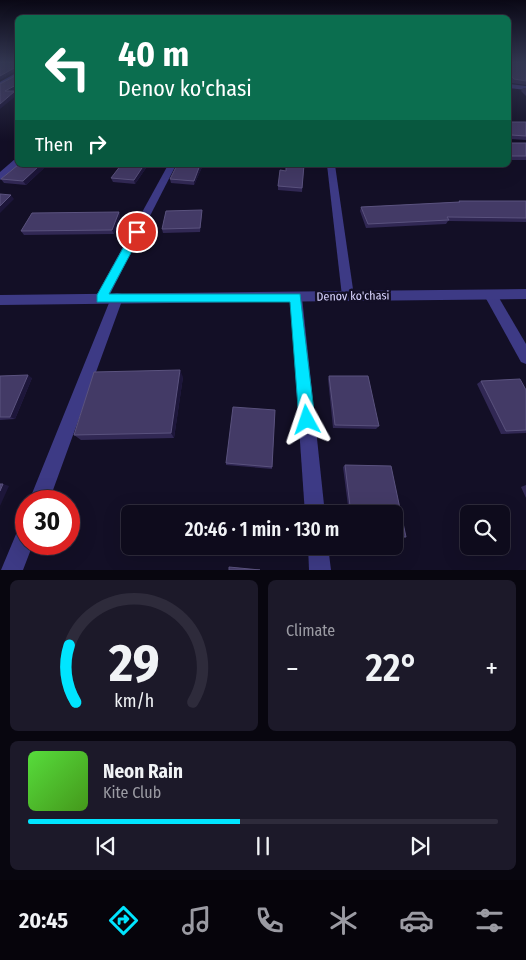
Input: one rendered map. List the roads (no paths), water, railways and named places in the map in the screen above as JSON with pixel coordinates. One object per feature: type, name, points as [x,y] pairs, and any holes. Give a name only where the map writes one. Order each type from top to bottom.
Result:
[{"type":"street","points":[[0,177],[15,164]]},
{"type":"street","points":[[43,490],[109,298],[171,167]]},
{"type":"street","points":[[331,167],[348,296]]},
{"type":"street","name":"Denov ko'chasi","points":[[0,300],[526,294]]},
{"type":"street","points":[[490,295],[526,357]]},
{"type":"street","points":[[296,297],[314,505]]},
{"type":"street","points":[[12,570],[18,555]]},
{"type":"street","points":[[319,555],[320,570]]}]
